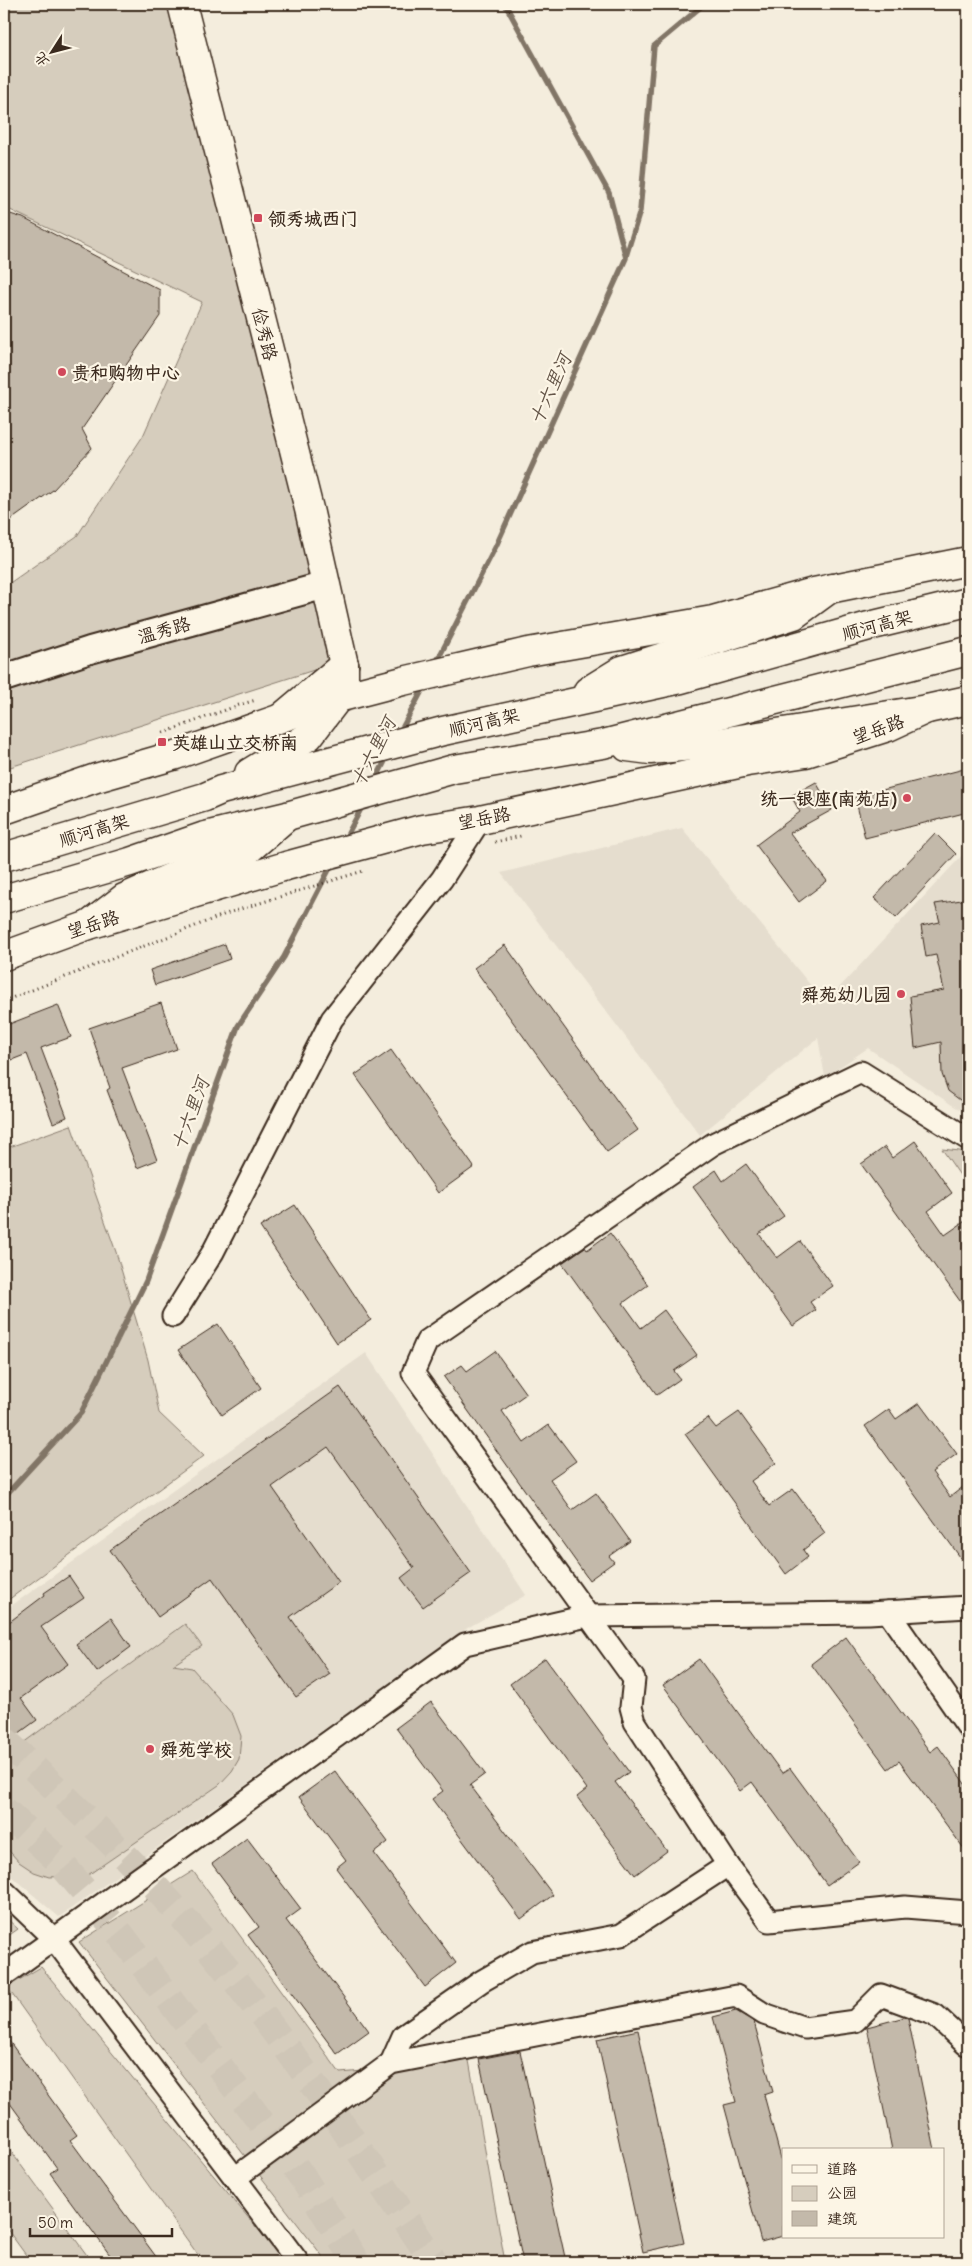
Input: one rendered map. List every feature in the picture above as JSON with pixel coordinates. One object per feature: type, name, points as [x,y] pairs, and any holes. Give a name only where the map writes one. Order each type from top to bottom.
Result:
[{"type":"main road","name":"俭秀路","points":[[182,4],[344,664],[344,684],[338,698]]},
{"type":"main road","points":[[4,810],[96,778],[176,755],[338,698],[403,681],[528,652],[713,620],[831,588],[968,561]]},
{"type":"main road","points":[[569,703],[622,670],[794,615],[831,588]]},
{"type":"main road","name":"顺河高架","points":[[4,857],[213,793],[442,731],[681,679],[870,626],[968,602]]},
{"type":"main road","points":[[4,899],[130,862],[205,836],[295,814],[454,768],[603,744],[968,651]]},
{"type":"main road","points":[[280,718],[344,664],[369,679],[403,681]]},
{"type":"main road","points":[[213,793],[310,736],[338,698]]},
{"type":"main road","name":"望岳路","points":[[4,956],[88,925],[286,866],[422,829],[480,820],[747,762],[806,753],[888,727],[927,709],[968,700]]},
{"type":"main road","points":[[603,744],[650,750],[703,745],[927,709]]},
{"type":"main road","points":[[88,925],[124,898],[201,864],[248,850],[295,814]]},
{"type":"main road","points":[[4,917],[33,907],[91,874]]},
{"type":"street","name":"温秀路","points":[[4,678],[90,650],[326,585]]},
{"type":"street","points":[[173,1316],[213,1252],[332,1019],[442,879],[480,820]]},
{"type":"street","points":[[968,1139],[861,1072],[713,1144],[428,1341],[413,1373],[634,1679],[630,1707],[634,1722],[728,1865],[769,1921],[905,1907],[968,1912]]},
{"type":"street","points":[[4,1975],[465,1644],[587,1616],[888,1612],[968,1607]]},
{"type":"street","points":[[888,1612],[968,1728]]},
{"type":"street","points":[[391,2063],[403,2036],[482,1981],[532,1952],[621,1935],[728,1865]]},
{"type":"street","points":[[4,1891],[54,1940],[298,2262]]},
{"type":"street","points":[[235,2178],[391,2063],[736,1996],[764,2014],[805,2028],[855,2021],[882,1995],[935,2015],[968,2044]]},
{"type":"path","points":[[4,1000],[222,916],[365,870]]},
{"type":"shaded area","points":[[682,828],[825,1003],[968,849],[968,1114],[868,1048],[825,1077],[818,1038],[700,1135],[501,873]]},
{"type":"shaded area","name":"舜苑学校","points":[[366,1353],[526,1595],[469,1627],[59,1917],[4,1870],[4,1611]]},
{"type":"green space","points":[[4,4],[172,4],[336,663],[4,769],[4,587],[77,536],[143,436],[202,302],[4,207]]},
{"type":"green space","points":[[71,1125],[116,1252],[148,1360],[159,1413],[204,1456],[4,1603],[4,1149]]},
{"type":"green space","points":[[942,1149],[968,1152],[968,1187]]},
{"type":"green space","points":[[185,1624],[202,1646],[173,1665],[192,1668],[233,1715],[241,1736],[239,1759],[232,1771],[219,1785],[88,1875],[49,1877],[34,1872],[19,1862],[4,1845],[4,1757]]},
{"type":"green space","points":[[193,1871],[340,2073],[398,2068],[468,2055],[505,2262],[327,2262],[79,1942]]},
{"type":"green space","points":[[4,1916],[18,1929],[4,1939]]},
{"type":"green space","points":[[41,1967],[285,2262],[203,2262],[7,1987]]},
{"type":"green space","points":[[4,2142],[92,2262],[31,2262],[4,2225]]},
{"type":"building","name":"贵和购物中心","points":[[4,212],[23,218],[160,290],[160,316],[82,429],[92,448],[53,490],[4,525]]},
{"type":"building","points":[[968,768],[968,812],[865,838],[855,797]]},
{"type":"building","points":[[816,782],[832,810],[790,833],[827,881],[799,902],[756,845],[800,812],[791,796]]},
{"type":"building","points":[[935,833],[956,854],[896,918],[874,898]]},
{"type":"building","points":[[968,899],[968,1106],[948,1091],[942,1074],[941,1042],[915,1048],[910,996],[944,990],[936,955],[926,957],[921,926],[940,922],[935,904]]},
{"type":"building","points":[[225,944],[230,959],[155,985],[150,970]]},
{"type":"building","points":[[505,945],[638,1130],[607,1152],[474,968]]},
{"type":"building","points":[[161,1003],[177,1049],[122,1068],[157,1160],[137,1168],[107,1090],[110,1088],[89,1028]]},
{"type":"building","points":[[58,1005],[71,1037],[41,1048],[67,1117],[53,1123],[27,1054],[4,1063],[4,1026]]},
{"type":"building","points":[[391,1050],[474,1167],[438,1193],[355,1075]]},
{"type":"building","points":[[915,1141],[952,1193],[928,1211],[945,1235],[968,1219],[968,1312],[861,1164],[885,1147],[892,1158]]},
{"type":"building","points":[[746,1164],[784,1216],[759,1234],[777,1258],[800,1241],[833,1286],[810,1302],[816,1310],[793,1326],[693,1187],[716,1170],[723,1181]]},
{"type":"building","points":[[295,1205],[371,1320],[337,1343],[260,1227]]},
{"type":"building","points":[[610,1233],[648,1285],[623,1303],[641,1328],[664,1310],[697,1355],[674,1371],[680,1379],[657,1395],[562,1263],[585,1247],[587,1250]]},
{"type":"building","points":[[218,1324],[261,1388],[222,1415],[178,1350]]},
{"type":"building","points":[[495,1351],[526,1394],[502,1411],[524,1443],[549,1425],[576,1461],[550,1479],[572,1510],[596,1493],[630,1541],[609,1556],[614,1562],[589,1580],[444,1377],[462,1365],[467,1371]]},
{"type":"building","points":[[340,1387],[471,1573],[423,1607],[401,1578],[414,1568],[328,1447],[272,1487],[339,1582],[290,1617],[330,1674],[296,1697],[212,1578],[158,1617],[110,1550]]},
{"type":"building","points":[[919,1403],[957,1454],[932,1472],[950,1497],[968,1483],[968,1568],[865,1426],[889,1409],[896,1419]]},
{"type":"building","points":[[739,1412],[776,1463],[751,1481],[769,1506],[793,1489],[825,1533],[803,1550],[808,1557],[786,1574],[685,1434],[708,1418],[716,1428]]},
{"type":"building","points":[[69,1576],[84,1598],[41,1627],[68,1664],[21,1698],[37,1720],[4,1744],[4,1626],[45,1595],[44,1593]]},
{"type":"building","points":[[111,1618],[131,1647],[97,1672],[76,1644]]},
{"type":"building","points":[[846,1637],[930,1752],[938,1746],[968,1788],[968,1854],[899,1761],[888,1769],[811,1664]]},
{"type":"building","points":[[545,1658],[629,1772],[615,1782],[667,1851],[635,1875],[577,1797],[587,1789],[510,1684]]},
{"type":"building","points":[[699,1659],[782,1773],[790,1768],[859,1862],[827,1885],[752,1782],[740,1791],[663,1685]]},
{"type":"building","points":[[431,1702],[485,1774],[470,1785],[553,1895],[521,1919],[432,1799],[443,1791],[396,1728]]},
{"type":"building","points":[[335,1771],[388,1842],[374,1853],[456,1963],[425,1987],[336,1868],[346,1860],[299,1797]]},
{"type":"building","points":[[247,1838],[301,1909],[286,1920],[369,2031],[337,2054],[248,1935],[259,1927],[212,1864]]},
{"type":"building","points":[[736,2011],[754,2022],[773,2092],[764,2095],[782,2162],[782,2236],[761,2242],[724,2105],[736,2102],[713,2017]]},
{"type":"building","points":[[905,2017],[908,2018],[935,2148],[892,2148],[867,2027]]},
{"type":"building","points":[[638,2030],[684,2243],[643,2252],[597,2039]]},
{"type":"building","points":[[4,2034],[77,2135],[70,2140],[160,2262],[115,2262],[50,2173],[57,2168],[4,2095]]},
{"type":"building","points":[[520,2051],[566,2262],[523,2262],[479,2059]]},
{"type":"waterway","name":"十六里河","points":[[435,665],[496,546],[626,258],[609,193],[505,4]]},
{"type":"waterway","points":[[626,256],[640,211],[654,46],[703,5],[737,4]]},
{"type":"waterway","name":"十六里河","points":[[399,734],[425,685]]},
{"type":"waterway","name":"十六里河","points":[[374,783],[389,753]]},
{"type":"waterway","name":"十六里河","points":[[344,841],[363,805]]},
{"type":"waterway","name":"十六里河","points":[[4,1497],[81,1413],[146,1281],[238,1026],[284,957],[333,862]]},
{"type":"tunnel","points":[[4,1740],[101,1832],[148,1880],[226,1968],[318,2092],[434,2262]]},
{"type":"tunnel","points":[[4,1810],[59,1861],[121,1935],[303,2178],[356,2262]]},
{"type":"place","name":"领秀城西门","points":[[258,218]]},
{"type":"place","name":"贵和购物中心","points":[[62,372]]},
{"type":"place","name":"英雄山立交桥南","points":[[162,742]]},
{"type":"place","name":"统一银座(南苑店)","points":[[907,798]]},
{"type":"place","name":"舜苑幼儿园","points":[[901,994]]},
{"type":"place","name":"舜苑学校","points":[[150,1749]]}]
